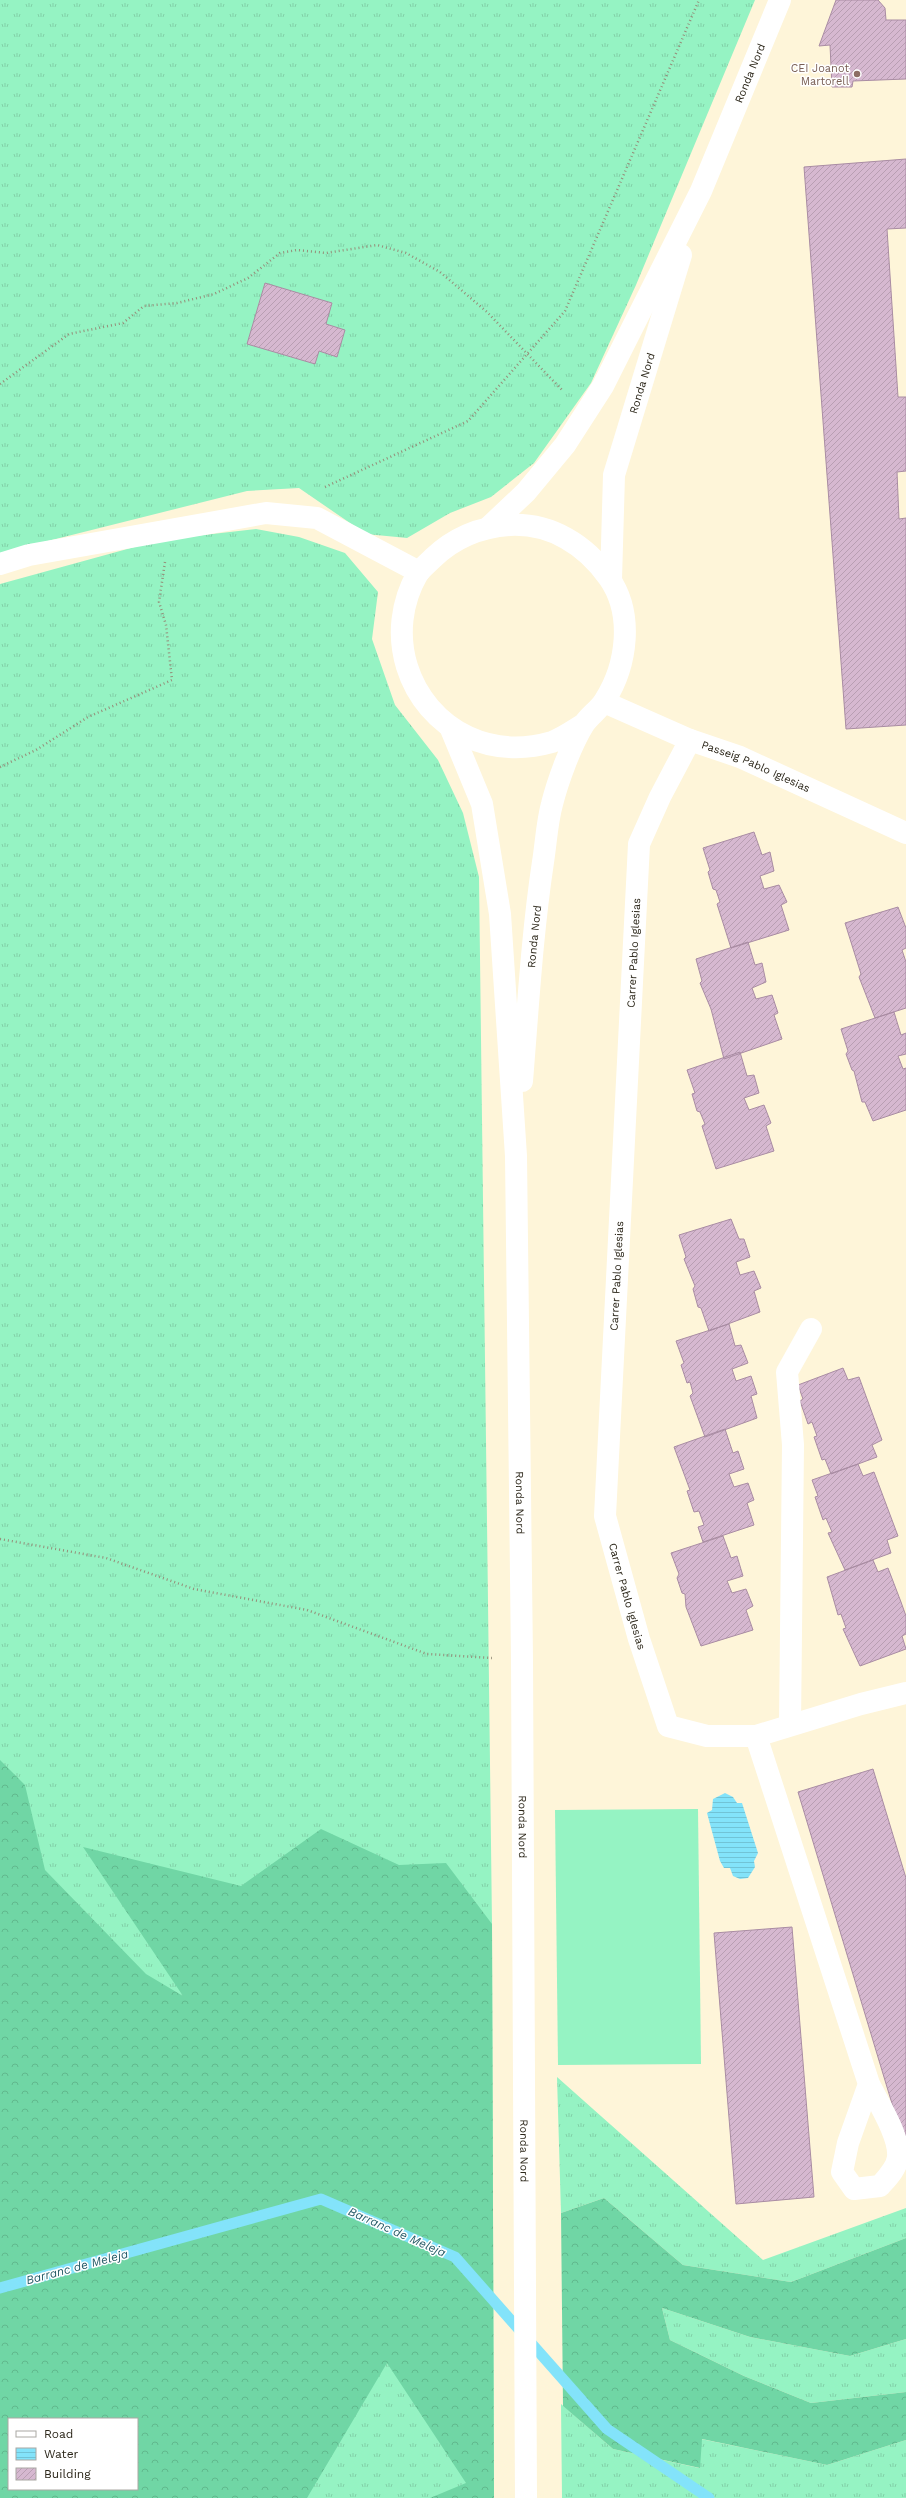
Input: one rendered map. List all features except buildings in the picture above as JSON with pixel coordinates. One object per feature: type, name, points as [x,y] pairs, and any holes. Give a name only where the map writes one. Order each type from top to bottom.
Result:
[{"type":"main road","name":"Ronda Nord","points":[[489,527],[531,486],[566,445],[604,386],[701,191],[780,0]]},
{"type":"main road","name":"Ronda Nord","points":[[611,580],[614,475],[701,191]]},
{"type":"main road","points":[[0,564],[29,555],[266,513],[317,518],[419,572]]},
{"type":"main road","points":[[525,525],[559,534],[588,553],[611,580],[621,606],[626,638],[619,674],[604,702],[584,724],[554,741],[519,748],[483,744],[451,729],[429,710],[413,685],[404,658],[401,628],[408,599],[419,572],[439,552],[462,536],[489,527],[525,525]]},
{"type":"main road","name":"Passeig Pablo Iglesias","points":[[604,702],[690,740],[740,757],[906,833]]},
{"type":"main road","name":"Ronda Nord","points":[[516,1156],[536,911],[551,804],[584,724]]},
{"type":"main road","name":"Ronda Nord","points":[[451,729],[482,804],[500,914],[516,1156],[522,1660],[526,2498]]},
{"type":"main road","name":"Carrer Pablo Iglesias","points":[[690,740],[660,797],[639,844],[605,1516],[639,1639],[668,1726],[707,1736],[756,1736]]},
{"type":"main road","points":[[790,1725],[793,1444],[787,1372],[811,1328]]},
{"type":"main road","points":[[869,2084],[756,1736],[790,1725],[906,1693]]},
{"type":"path","points":[[324,487],[468,421],[565,311],[700,0]]},
{"type":"path","points":[[0,384],[70,334],[123,323],[144,306],[177,303],[214,294],[248,278],[280,253],[297,250],[326,253],[377,244],[406,253],[440,272],[487,312],[585,414]]},
{"type":"path","points":[[0,767],[36,750],[88,717],[172,680],[166,625],[159,602],[170,530]]},
{"type":"path","points":[[0,1539],[106,1558],[194,1589],[307,1610],[427,1654],[522,1660]]},
{"type":"green space","points":[[0,0],[755,0],[636,285],[591,383],[534,463],[491,497],[450,513],[407,538],[366,534],[299,488],[247,491],[0,553]]},
{"type":"green space","points":[[256,529],[299,537],[345,553],[378,592],[372,639],[395,705],[438,760],[463,813],[479,877],[492,1924],[494,2498],[0,2498],[0,584],[160,540]]},
{"type":"green space","points":[[0,1760],[25,1785],[45,1870],[146,1974],[183,1996],[83,1847],[241,1886],[321,1829],[399,1865],[446,1863],[492,1924],[494,2498],[430,2498],[466,2483],[387,2363],[307,2498],[0,2498]]},
{"type":"green space","points":[[698,1809],[701,2064],[558,2065],[555,1810]]},
{"type":"green space","points":[[557,2077],[763,2260],[906,2208],[906,2238],[791,2282],[683,2265],[604,2198],[561,2213]]},
{"type":"green space","points":[[604,2198],[683,2265],[791,2282],[906,2238],[906,2339],[850,2356],[750,2337],[662,2308],[670,2340],[744,2376],[811,2403],[906,2392],[906,2440],[827,2465],[702,2439],[700,2468],[613,2449],[563,2406],[561,2213]]},
{"type":"green space","points":[[662,2308],[750,2337],[850,2356],[906,2339],[906,2392],[811,2403],[744,2376],[670,2340]]},
{"type":"green space","points":[[561,2404],[613,2449],[699,2468],[701,2439],[827,2465],[906,2440],[906,2498],[562,2498]]},
{"type":"water","points":[[725,1793],[733,1797],[737,1803],[742,1803],[758,1853],[754,1861],[755,1867],[748,1878],[740,1879],[733,1876],[730,1868],[724,1868],[720,1861],[707,1813],[712,1810],[713,1799]]},
{"type":"waterway","name":"Barranc de Meleja","points":[[0,2288],[321,2199],[455,2257],[607,2429],[709,2498]]},
{"type":"place","name":"CEI Joanot Martorell","points":[[857,74]]}]
